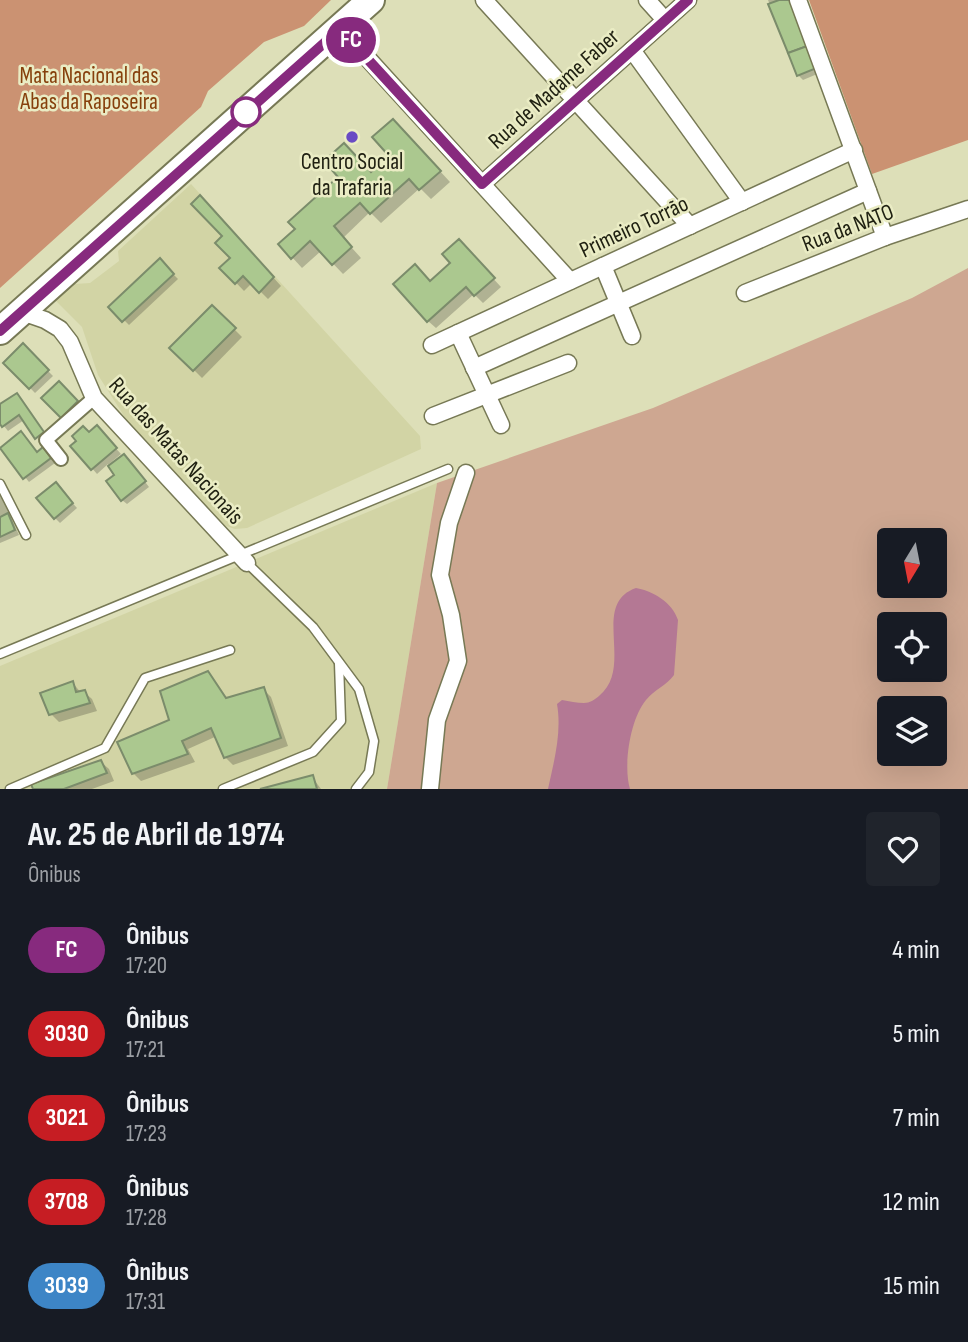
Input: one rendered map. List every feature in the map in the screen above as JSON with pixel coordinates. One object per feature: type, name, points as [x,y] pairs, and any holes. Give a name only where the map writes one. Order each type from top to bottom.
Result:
[{"type":"main road","points":[[0,331],[371,0]]},
{"type":"street","points":[[484,0],[690,226]]},
{"type":"street","points":[[648,0],[665,20]]},
{"type":"street","name":"Rua de Madame Faber","points":[[482,184],[688,0]]},
{"type":"street","points":[[798,0],[885,237]]},
{"type":"street","points":[[340,29],[570,281]]},
{"type":"street","points":[[632,50],[742,202]]},
{"type":"street","name":"Primeiro Torrão","points":[[432,345],[854,150]]},
{"type":"street","points":[[474,368],[869,191]]},
{"type":"street","name":"Rua da NATO","points":[[745,293],[885,237],[968,209]]},
{"type":"street","points":[[603,266],[632,336]]},
{"type":"street","name":"Rua das Matas Nacionais","points":[[22,312],[60,329],[70,342],[94,398],[243,559]]},
{"type":"street","points":[[458,333],[501,425]]},
{"type":"street","points":[[433,416],[568,363]]},
{"type":"street","points":[[61,459],[46,440],[94,398]]},
{"type":"street","points":[[430,789],[437,720],[458,662],[451,615],[440,575],[449,523],[466,473]]},
{"type":"lane","points":[[0,654],[243,559],[448,469]]},
{"type":"lane","points":[[0,484],[26,535]]},
{"type":"lane","points":[[243,559],[313,627],[359,689],[374,741],[369,772],[356,789]]},
{"type":"lane","points":[[9,789],[105,748],[145,678],[230,650]]},
{"type":"lane","points":[[223,789],[313,752],[341,721],[339,663]]},
{"type":"shaded area","points":[[191,184],[420,436],[421,449],[247,528],[235,529],[226,526],[126,419],[98,375],[82,327],[55,300],[75,284],[90,283],[119,261],[118,251]]},
{"type":"shaded area","points":[[968,268],[968,789],[387,789],[437,483],[653,408],[912,298]]},
{"type":"shaded area","points":[[437,483],[387,789],[0,789],[0,666]]},
{"type":"shaded area","points":[[636,588],[661,598],[678,620],[674,675],[646,700],[632,730],[627,768],[630,789],[548,789],[558,736],[557,704],[562,700],[590,702],[609,684],[614,669],[616,608],[623,596]]},
{"type":"green space","name":"Mata Nacional das Abas da Raposeira","points":[[0,0],[331,0],[304,26],[264,42],[208,91],[201,107],[0,288]]},
{"type":"green space","points":[[809,0],[968,0],[968,140],[872,174]]},
{"type":"building","points":[[779,0],[792,0],[810,45],[788,53],[768,4]]},
{"type":"building","points":[[810,45],[819,67],[797,76],[788,53]]},
{"type":"building","points":[[393,119],[441,171],[419,190],[409,179],[370,214],[360,203],[334,226],[352,247],[332,265],[310,241],[291,259],[278,244],[295,229],[288,222],[338,177],[324,161],[344,143],[371,172],[389,156],[372,137]]},
{"type":"building","points":[[200,195],[274,277],[259,293],[243,276],[235,284],[219,268],[230,258],[215,243],[222,236],[191,204]]},
{"type":"building","points":[[459,239],[495,278],[474,296],[466,287],[427,322],[393,284],[415,264],[430,281],[450,263],[442,254]]},
{"type":"building","points":[[160,258],[174,274],[122,322],[108,307]]},
{"type":"building","points":[[212,305],[236,328],[193,371],[169,348]]},
{"type":"building","points":[[23,343],[49,370],[29,389],[3,363]]},
{"type":"building","points":[[59,381],[78,401],[61,418],[41,398]]},
{"type":"building","points":[[17,393],[44,432],[35,439],[19,415],[2,427],[0,424],[0,404]]},
{"type":"building","points":[[97,425],[117,448],[91,470],[70,446],[76,441],[72,436],[83,426],[89,432]]},
{"type":"building","points":[[21,431],[37,452],[43,447],[51,458],[23,479],[0,448]]},
{"type":"building","points":[[124,454],[146,481],[121,501],[106,481],[114,475],[108,466]]},
{"type":"building","points":[[56,482],[73,503],[54,519],[36,498]]},
{"type":"building","points":[[8,513],[15,530],[0,537],[0,517]]},
{"type":"building","points":[[208,671],[226,698],[264,687],[281,738],[224,758],[211,728],[182,741],[188,754],[132,774],[117,742],[169,720],[160,691]]},
{"type":"building","points":[[73,681],[76,692],[85,690],[90,703],[49,715],[40,693]]},
{"type":"building","points":[[101,760],[107,773],[64,789],[33,789],[31,784]]},
{"type":"building","points":[[313,775],[317,789],[260,789]]},
{"type":"bus line","name":"FC","points":[[0,331],[340,29],[482,184],[688,0]]},
{"type":"place","name":"Centro Social da Trafaria","points":[[352,137]]}]
